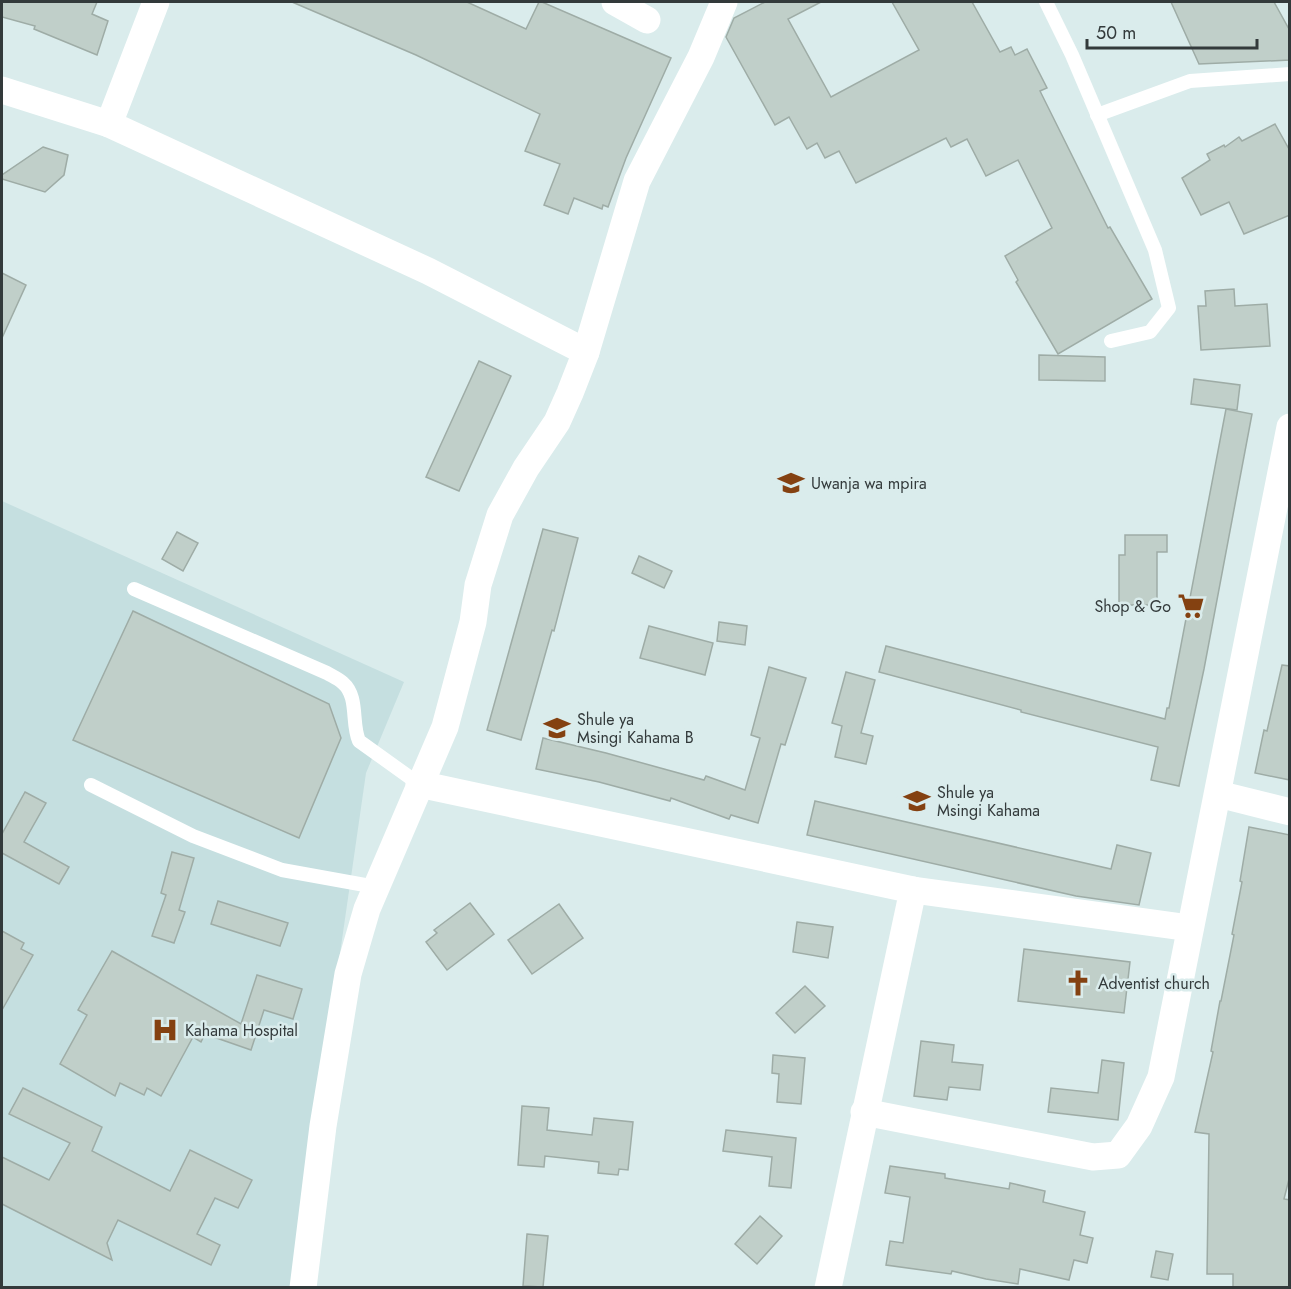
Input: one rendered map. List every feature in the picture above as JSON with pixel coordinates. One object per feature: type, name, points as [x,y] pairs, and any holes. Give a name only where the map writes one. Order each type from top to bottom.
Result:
[{"type":"street","points":[[109,124],[156,2]]},
{"type":"street","points":[[615,2],[647,20]]},
{"type":"street","points":[[303,1287],[323,1126],[348,974],[367,909],[445,727],[473,622],[478,585],[500,515],[526,468],[557,422],[586,352],[638,181],[701,57],[724,2]]},
{"type":"street","points":[[2,90],[109,124],[428,271],[586,352]]},
{"type":"street","points":[[864,1113],[1093,1157],[1118,1155],[1138,1126],[1161,1077],[1290,427]]},
{"type":"street","points":[[419,784],[913,890],[1190,928]]},
{"type":"street","points":[[1218,794],[1290,812]]},
{"type":"street","points":[[828,1287],[913,890]]},
{"type":"lane","points":[[1046,2],[1155,250],[1169,308],[1150,332],[1111,341]]},
{"type":"lane","points":[[1097,115],[1190,81],[1290,74]]},
{"type":"lane","points":[[134,589],[327,673],[344,683],[352,695],[355,733],[359,741],[419,784]]},
{"type":"lane","points":[[91,784],[193,836],[282,870],[376,887]]},
{"type":"shaded area","name":"Kahama Hospital","points":[[2,501],[404,682],[366,773],[292,1287],[2,1288]]},
{"type":"building","points":[[2,2],[97,2],[92,14],[108,21],[97,55],[34,29],[35,26],[2,17]]},
{"type":"building","points":[[292,2],[467,2],[526,29],[539,2],[542,2],[671,58],[626,158],[608,207],[603,205],[602,209],[574,198],[568,214],[544,205],[560,164],[525,151],[540,114],[416,55]]},
{"type":"building","points":[[765,2],[821,2],[788,19],[831,97],[919,50],[892,2],[972,2],[1000,52],[1011,47],[1015,55],[1027,49],[1047,88],[1040,91],[1108,228],[1110,227],[1152,299],[1058,354],[1016,282],[1018,280],[1005,256],[1052,228],[1018,160],[986,176],[967,139],[951,147],[946,138],[856,183],[839,151],[825,158],[817,143],[807,149],[789,117],[775,125],[726,37],[734,18]]},
{"type":"building","points":[[1171,2],[1274,2],[1290,31],[1290,60],[1199,64]]},
{"type":"building","points":[[1275,124],[1290,151],[1290,215],[1244,234],[1229,202],[1201,215],[1182,178],[1210,160],[1207,154],[1224,145],[1225,147],[1239,137],[1242,141]]},
{"type":"building","points":[[43,147],[68,155],[64,175],[45,192],[2,179],[2,175]]},
{"type":"building","points":[[2,273],[26,285],[2,338]]},
{"type":"building","points":[[1234,289],[1235,306],[1267,304],[1270,346],[1201,350],[1198,306],[1206,306],[1205,291]]},
{"type":"building","points":[[1039,355],[1105,357],[1105,381],[1039,380]]},
{"type":"building","points":[[479,361],[511,376],[459,491],[426,477]]},
{"type":"building","points":[[1194,379],[1240,385],[1237,410],[1191,404]]},
{"type":"building","points":[[1226,409],[1252,414],[1204,669],[1179,786],[1151,780],[1158,747],[879,672],[886,646],[1165,719],[1167,708],[1169,708]]},
{"type":"building","points":[[543,529],[578,538],[554,631],[552,630],[521,740],[487,730]]},
{"type":"building","points":[[177,532],[198,543],[183,571],[162,559]]},
{"type":"building","points":[[1125,535],[1167,535],[1167,552],[1157,552],[1157,605],[1119,605],[1119,555],[1125,555]]},
{"type":"building","points":[[639,556],[672,571],[664,588],[632,573]]},
{"type":"building","points":[[133,611],[329,704],[341,738],[299,838],[73,740]]},
{"type":"building","points":[[719,622],[747,626],[745,645],[717,641]]},
{"type":"building","points":[[649,626],[713,643],[705,675],[640,658]]},
{"type":"building","points":[[1282,665],[1290,666],[1290,780],[1255,773]]},
{"type":"building","points":[[769,667],[806,678],[785,745],[781,744],[758,823],[731,815],[729,819],[671,798],[670,801],[599,782],[536,769],[543,738],[704,780],[706,776],[745,790],[760,738],[751,735]]},
{"type":"building","points":[[846,672],[875,680],[861,733],[873,736],[866,764],[835,757],[842,726],[832,723]]},
{"type":"building","points":[[25,792],[46,803],[24,842],[69,867],[59,884],[2,853],[2,834]]},
{"type":"building","points":[[815,801],[1111,869],[1117,845],[1151,853],[1139,905],[1076,896],[807,835]]},
{"type":"building","points":[[1249,827],[1290,835],[1290,1175],[1284,1199],[1290,1200],[1290,1287],[1233,1287],[1233,1274],[1207,1274],[1209,1134],[1195,1132],[1213,1052],[1211,1051],[1234,935],[1232,934]]},
{"type":"building","points":[[172,852],[194,858],[179,910],[185,912],[174,943],[152,936],[166,895],[161,893]]},
{"type":"building","points":[[218,901],[288,923],[280,946],[211,924]]},
{"type":"building","points":[[470,903],[494,934],[447,970],[426,942],[437,933],[434,930]]},
{"type":"building","points":[[559,904],[583,938],[532,974],[508,940]]},
{"type":"building","points":[[797,922],[833,927],[828,958],[793,952]]},
{"type":"building","points":[[2,931],[24,943],[21,949],[33,955],[2,1010]]},
{"type":"building","points":[[1024,949],[1130,962],[1124,1013],[1018,1001]]},
{"type":"building","points":[[112,951],[241,1024],[257,975],[302,989],[293,1019],[264,1010],[251,1050],[205,1034],[201,1042],[193,1037],[161,1096],[147,1088],[144,1095],[120,1083],[115,1096],[60,1064],[87,1015],[78,1010]]},
{"type":"building","points":[[805,986],[825,1006],[795,1033],[776,1013]]},
{"type":"building","points":[[921,1041],[954,1045],[952,1062],[983,1065],[980,1090],[949,1087],[947,1100],[914,1096]]},
{"type":"building","points":[[773,1055],[805,1058],[801,1104],[777,1102],[779,1074],[772,1073]]},
{"type":"building","points":[[1102,1060],[1124,1063],[1118,1120],[1048,1112],[1051,1088],[1098,1093]]},
{"type":"building","points":[[23,1088],[102,1127],[92,1151],[170,1191],[190,1150],[252,1180],[238,1208],[215,1198],[197,1234],[220,1245],[211,1265],[118,1220],[107,1243],[112,1260],[2,1204],[2,1157],[49,1180],[70,1143],[9,1114]]},
{"type":"building","points":[[522,1106],[549,1108],[547,1130],[592,1135],[594,1118],[633,1122],[628,1170],[619,1169],[618,1175],[598,1173],[599,1162],[545,1156],[544,1167],[518,1165]]},
{"type":"building","points":[[726,1130],[796,1138],[791,1188],[769,1186],[772,1157],[723,1151]]},
{"type":"building","points":[[890,1166],[945,1174],[945,1178],[1009,1189],[1010,1183],[1045,1191],[1043,1202],[1085,1212],[1080,1235],[1093,1238],[1087,1263],[1074,1260],[1069,1280],[1020,1269],[1018,1284],[952,1271],[951,1274],[886,1265],[890,1241],[903,1243],[910,1197],[885,1193]]},
{"type":"building","points":[[760,1216],[782,1236],[757,1264],[735,1244]]},
{"type":"building","points":[[527,1234],[548,1236],[543,1287],[523,1286]]},
{"type":"building","points":[[1156,1251],[1173,1254],[1168,1280],[1151,1277]]},
{"type":"place","name":"Uwanja wa mpira","points":[[791,483]]},
{"type":"place","name":"Shop & Go","points":[[1191,606]]},
{"type":"place","name":"Shule ya Msingi Kahama B","points":[[557,728]]},
{"type":"place","name":"Shule ya Msingi Kahama","points":[[917,801]]},
{"type":"place","name":"Adventist church","points":[[1078,983]]},
{"type":"place","name":"Kahama Hospital","points":[[165,1030]]}]
